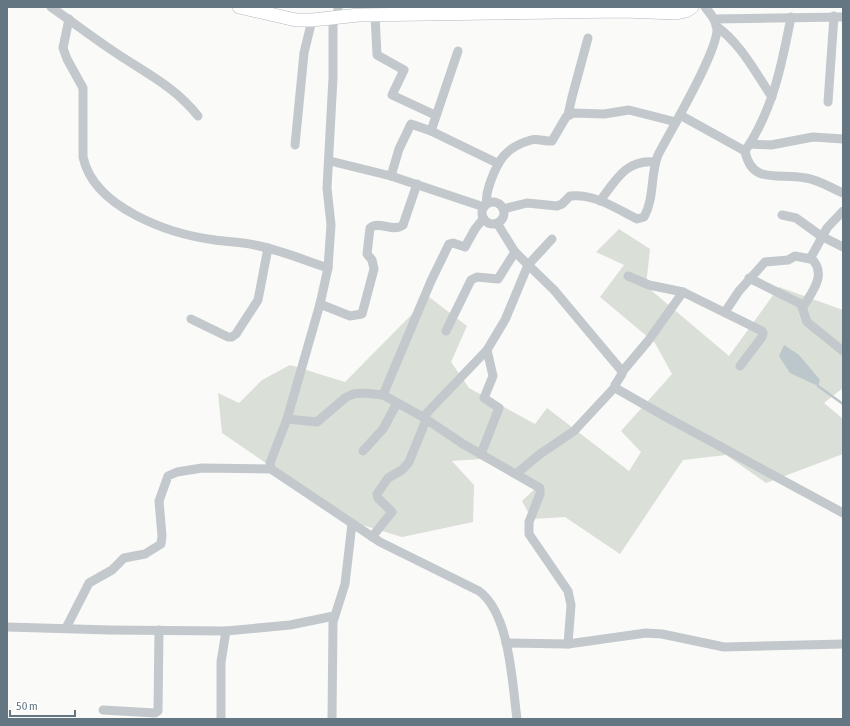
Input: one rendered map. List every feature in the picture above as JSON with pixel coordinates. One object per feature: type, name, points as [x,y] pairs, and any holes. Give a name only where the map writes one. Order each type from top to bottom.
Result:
[{"type":"street","points":[[51,7],[106,46],[176,91],[198,116]]},
{"type":"street","points":[[239,7],[296,20],[312,20],[336,14],[375,15],[424,11],[623,11],[672,13],[686,11],[692,7]]},
{"type":"street","points":[[705,7],[715,22],[737,45],[772,98]]},
{"type":"street","points":[[271,469],[270,464],[287,419],[320,304],[328,268],[331,225],[327,188],[330,161],[336,14]]},
{"type":"street","points":[[375,15],[377,55],[404,70],[392,95],[435,115]]},
{"type":"street","points":[[715,22],[791,17],[838,17],[828,102]]},
{"type":"street","points":[[791,17],[782,61],[772,98],[763,121],[747,147],[747,163],[753,170],[760,174],[808,178],[843,194]]},
{"type":"street","points":[[69,19],[63,48],[83,88],[83,157],[85,166],[98,187],[122,209],[169,228],[199,237],[268,248],[328,268]]},
{"type":"street","points":[[294,145],[304,58],[312,20]]},
{"type":"street","points":[[503,208],[527,203],[557,206],[562,204],[567,197],[576,195],[600,201],[637,219],[644,217],[650,202],[655,162],[709,56],[716,36],[715,22]]},
{"type":"street","points":[[384,396],[431,281],[449,244],[453,243],[465,247],[478,224],[483,219],[486,194],[497,163],[512,149],[520,144],[536,139],[552,141],[568,115],[588,38]]},
{"type":"street","points":[[431,131],[435,115],[458,51]]},
{"type":"street","points":[[568,115],[578,112],[599,114],[629,110],[678,119],[747,147],[771,145],[814,137],[843,140]]},
{"type":"street","points":[[391,176],[409,125],[414,124],[497,163]]},
{"type":"street","points":[[330,161],[391,176],[485,205],[498,204],[503,208]]},
{"type":"street","points":[[600,201],[628,168],[636,163],[655,162]]},
{"type":"street","points":[[320,304],[350,316],[362,314],[374,269],[372,260],[367,254],[370,228],[376,225],[396,228],[403,225],[417,184]]},
{"type":"street","points":[[483,219],[488,223],[496,223],[503,218],[503,208]]},
{"type":"street","points":[[810,258],[821,236],[843,212]]},
{"type":"street","points":[[782,215],[791,216],[800,220],[821,236],[843,246]]},
{"type":"street","points":[[496,223],[515,252],[554,290],[578,317],[622,372]]},
{"type":"street","points":[[372,537],[392,512],[378,498],[377,494],[388,478],[402,470],[409,462],[424,418],[487,350],[504,320],[528,265],[552,239]]},
{"type":"street","points":[[191,319],[228,337],[232,337],[236,334],[258,300],[268,248]]},
{"type":"street","points":[[446,331],[471,280],[477,277],[498,279],[515,252]]},
{"type":"street","points":[[725,312],[749,278],[765,262],[788,260],[795,256],[807,260],[810,258]]},
{"type":"street","points":[[810,258],[818,266],[819,279],[803,307],[803,314],[807,322],[843,351]]},
{"type":"street","points":[[628,276],[649,285],[683,292],[725,312],[763,333],[754,351],[740,366]]},
{"type":"street","points":[[749,278],[801,304],[803,307]]},
{"type":"street","points":[[516,474],[540,454],[578,427],[615,387],[622,372],[648,341],[683,292]]},
{"type":"street","points":[[481,454],[499,408],[484,398],[493,376],[487,350]]},
{"type":"street","points":[[615,387],[666,417],[843,513]]},
{"type":"street","points":[[287,419],[317,422],[340,401],[353,394],[364,393],[384,396],[424,418],[540,490],[529,522],[529,534],[568,591],[571,605],[568,644]]},
{"type":"street","points":[[363,451],[383,429],[397,403]]},
{"type":"street","points":[[66,628],[89,583],[112,570],[124,558],[153,551],[161,544],[162,536],[159,501],[168,476],[177,472],[202,468],[271,469],[372,537],[488,597],[495,608],[506,643],[518,719]]},
{"type":"street","points":[[332,719],[334,616],[345,584],[352,524]]},
{"type":"street","points":[[7,627],[226,631],[290,625],[334,616]]},
{"type":"street","points":[[103,710],[155,713],[158,711],[159,630]]},
{"type":"street","points":[[221,719],[221,662],[226,631]]},
{"type":"street","points":[[506,643],[568,644],[646,633],[662,634],[724,647],[843,644]]},
{"type":"shaded area","points":[[619,229],[650,249],[646,286],[729,356],[779,287],[843,310],[843,388],[824,403],[843,419],[843,454],[766,483],[726,455],[683,460],[620,554],[565,517],[532,519],[522,501],[538,486],[481,459],[452,461],[474,485],[473,522],[402,537],[352,522],[222,433],[218,393],[239,403],[262,380],[290,365],[345,382],[429,297],[467,326],[451,362],[469,388],[535,424],[547,408],[629,471],[641,452],[621,431],[672,374],[655,343],[600,297],[624,265],[596,252]]},
{"type":"shaded area","points":[[784,345],[799,355],[820,380],[818,386],[790,373],[779,356]]},
{"type":"waterway","points":[[818,386],[843,404]]}]
